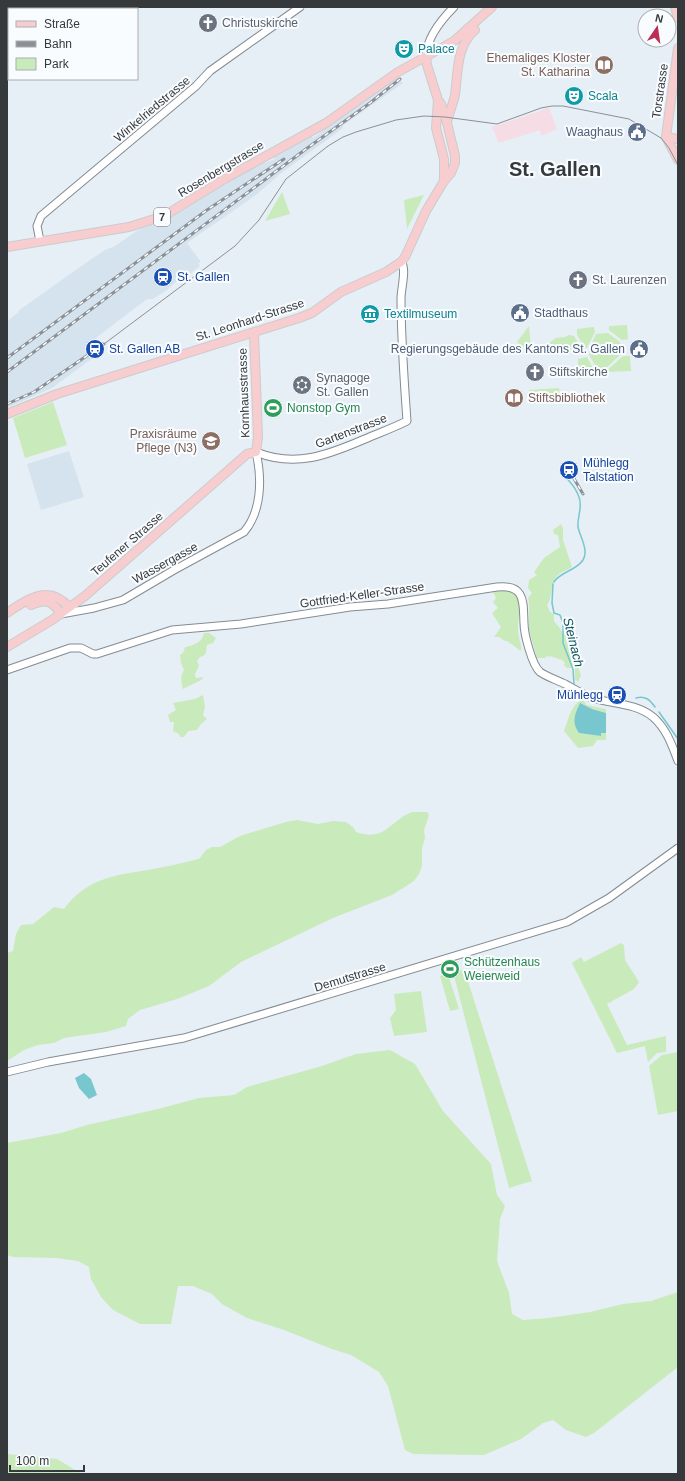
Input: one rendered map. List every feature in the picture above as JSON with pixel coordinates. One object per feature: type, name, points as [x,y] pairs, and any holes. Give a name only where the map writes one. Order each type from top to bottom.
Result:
[{"type":"main road","name":"7","points":[[426,56],[460,37],[493,7]]},
{"type":"main road","points":[[448,120],[455,96],[462,47],[471,33],[492,14],[493,7]]},
{"type":"main road","points":[[675,7],[678,18]]},
{"type":"main road","name":"Torstrasse","points":[[666,136],[678,48]]},
{"type":"main road","name":"Rosenbergstrasse","points":[[7,247],[129,227],[164,216],[226,178],[326,123],[398,72],[426,56]]},
{"type":"main road","points":[[401,262],[405,257],[426,211],[444,181],[451,173],[455,163],[448,120],[438,100],[427,65],[426,56]]},
{"type":"main road","points":[[438,100],[436,128],[444,162],[444,181]]},
{"type":"main road","points":[[666,136],[678,139]]},
{"type":"main road","points":[[666,136],[678,160]]},
{"type":"main road","points":[[444,162],[452,164],[455,163]]},
{"type":"main road","name":"St. Leonhard-Strasse","points":[[7,414],[57,394],[254,333],[312,313],[341,292],[373,278],[401,262]]},
{"type":"main road","name":"Kornhausstrasse","points":[[254,333],[258,437],[256,452]]},
{"type":"main road","name":"Teufener Strasse","points":[[7,648],[61,614],[85,596],[234,465],[248,454],[256,452]]},
{"type":"main road","points":[[8,613],[42,595],[53,595],[69,607]]},
{"type":"main road","points":[[8,613],[45,601],[53,604],[61,614]]},
{"type":"street","name":"Winkelriedstrasse","points":[[40,241],[37,226],[40,216],[196,86],[210,71],[300,7]]},
{"type":"street","points":[[426,56],[430,40],[454,7]]},
{"type":"street","name":"Gartenstrasse","points":[[256,452],[283,459],[298,460],[314,458],[346,448],[407,421],[401,317],[401,293],[404,268],[401,262]]},
{"type":"street","name":"Wassergasse","points":[[61,614],[94,608],[123,600],[244,532],[255,514],[258,496],[256,452]]},
{"type":"street","name":"Gottfried-Keller-Strasse","points":[[7,670],[67,649],[84,649],[93,654],[98,654],[172,630],[241,624],[350,607],[388,604],[505,587],[516,591],[523,599],[525,630],[537,669],[592,698],[635,708],[648,714],[664,730],[673,747],[678,761]]},
{"type":"street","points":[[85,596],[86,600],[94,608]]},
{"type":"street","name":"Demutstrasse","points":[[7,1072],[48,1062],[184,1038],[567,922],[609,898],[678,848]]},
{"type":"shaded area","points":[[397,77],[403,83],[342,126],[343,128],[280,174],[256,195],[187,243],[201,262],[198,263],[200,266],[153,299],[147,299],[96,338],[105,349],[52,388],[7,408],[7,321],[19,312],[18,311],[87,262],[105,250],[115,246],[138,230],[172,217],[253,167],[275,159],[273,156],[311,135],[313,138]]},
{"type":"shaded area","points":[[549,108],[557,129],[541,136],[540,130],[499,143],[492,127]]},
{"type":"shaded area","points":[[69,451],[84,497],[41,510],[27,464]]},
{"type":"green space","points":[[282,192],[290,214],[265,221]]},
{"type":"green space","points":[[424,195],[407,229],[404,200]]},
{"type":"green space","points":[[627,325],[628,339],[622,340],[609,330],[609,326]]},
{"type":"green space","points":[[529,326],[531,348],[525,348],[517,342]]},
{"type":"green space","points":[[594,327],[595,332],[587,348],[585,348],[577,335],[577,329]]},
{"type":"green space","points":[[608,333],[620,342],[620,347],[591,349],[590,347],[596,334]]},
{"type":"green space","points":[[569,335],[574,336],[582,349],[581,351],[546,354],[541,349],[556,338]]},
{"type":"green space","points":[[620,349],[621,354],[604,370],[598,370],[589,355],[590,352]]},
{"type":"green space","points":[[623,356],[630,356],[631,371],[605,372]]},
{"type":"green space","points":[[587,357],[596,377],[584,377],[578,379],[580,367],[578,365],[578,359]]},
{"type":"green space","points":[[559,388],[560,402],[529,404],[529,390]]},
{"type":"green space","points":[[53,402],[67,445],[25,458],[13,418]]},
{"type":"green space","points":[[561,524],[563,528],[563,540],[572,567],[560,574],[553,582],[547,605],[550,612],[554,614],[554,621],[564,635],[568,635],[569,652],[576,659],[581,675],[578,682],[575,679],[575,668],[567,668],[562,660],[550,656],[545,658],[537,658],[529,630],[528,598],[532,593],[528,588],[529,580],[537,575],[534,572],[544,558],[560,547],[558,535],[554,534],[553,530]]},
{"type":"green space","points":[[506,590],[513,593],[519,601],[518,630],[521,651],[507,641],[499,637],[494,637],[501,627],[492,613],[498,608],[493,602],[496,598],[493,592]]},
{"type":"green space","points":[[204,633],[209,633],[216,638],[213,643],[207,645],[206,653],[197,661],[199,666],[195,674],[196,678],[202,677],[203,679],[183,689],[181,679],[184,670],[180,655],[183,653],[185,647],[199,641]]},
{"type":"green space","points":[[203,695],[205,707],[203,715],[207,719],[197,730],[188,731],[184,737],[180,737],[179,734],[173,731],[174,722],[170,722],[168,715],[176,710],[173,703],[195,699]]},
{"type":"green space","points":[[582,700],[586,705],[606,709],[606,713],[592,709],[579,733],[601,736],[601,733],[606,733],[606,740],[597,740],[593,746],[578,748],[564,731],[575,705]]},
{"type":"green space","points":[[412,812],[427,812],[429,815],[424,830],[425,838],[422,848],[422,866],[414,881],[392,895],[333,918],[241,962],[209,986],[177,999],[140,1010],[128,1019],[126,1026],[106,1032],[64,1038],[54,1043],[38,1045],[24,1050],[7,1061],[7,953],[13,951],[16,934],[21,925],[33,924],[54,907],[64,909],[82,891],[102,880],[124,874],[161,868],[199,859],[206,850],[212,847],[220,847],[240,836],[286,822],[297,820],[318,824],[333,821],[346,822],[353,827],[356,832],[374,834],[387,829],[398,820]]},
{"type":"green space","points":[[621,943],[624,945],[625,960],[639,982],[634,989],[607,1004],[627,1045],[666,1036],[666,1052],[657,1053],[648,1062],[645,1046],[617,1053],[572,963],[581,957],[584,962]]},
{"type":"green space","points":[[464,969],[532,1181],[509,1188],[453,972]]},
{"type":"green space","points":[[448,974],[459,1009],[450,1011],[440,976]]},
{"type":"green space","points":[[421,991],[427,1032],[394,1036],[390,1018],[396,1010],[394,994]]},
{"type":"green space","points":[[390,1050],[415,1064],[443,1111],[491,1164],[497,1195],[505,1206],[500,1219],[497,1261],[509,1293],[512,1314],[523,1320],[549,1318],[590,1312],[623,1304],[651,1301],[678,1292],[678,1367],[594,1433],[586,1437],[566,1430],[553,1420],[543,1423],[521,1439],[484,1455],[413,1454],[405,1450],[388,1386],[379,1372],[351,1355],[247,1318],[222,1304],[212,1294],[193,1286],[178,1286],[171,1324],[140,1324],[113,1310],[101,1297],[91,1279],[89,1267],[78,1261],[56,1258],[13,1257],[7,1255],[7,1143],[61,1133],[87,1125],[199,1098],[234,1095],[247,1087],[322,1066],[356,1054]]},
{"type":"green space","points":[[678,1052],[678,1111],[658,1115],[649,1066],[662,1055]]},
{"type":"green space","points":[[7,1454],[57,1459],[82,1474],[7,1474]]},
{"type":"water","points":[[580,703],[592,709],[606,713],[606,733],[601,733],[601,736],[579,733],[574,722],[575,714]]},
{"type":"water","points":[[84,1073],[91,1079],[97,1095],[89,1099],[79,1088],[75,1078]]},
{"type":"waterway","name":"Steinach","points":[[554,582],[560,575],[580,564],[585,556],[585,548],[578,527],[580,508],[579,497],[573,486],[562,472]]},
{"type":"waterway","name":"Steinach","points":[[553,584],[552,603],[554,613],[560,615],[563,623],[563,643],[573,669],[574,684]]},
{"type":"waterway","name":"Steinach","points":[[636,698],[642,697],[647,699],[655,707]]},
{"type":"waterway","name":"Steinach","points":[[659,712],[678,739]]},
{"type":"tram line","points":[[104,344],[235,246],[259,220],[286,179],[328,146],[343,137],[356,132],[396,120],[424,116],[445,117],[497,124],[541,108],[563,106],[629,119],[661,138],[669,148],[678,165]]},
{"type":"railway","points":[[7,372],[370,103],[400,79]]},
{"type":"railway","points":[[7,358],[207,210],[284,159]]},
{"type":"railway","points":[[7,404],[34,392],[104,344]]},
{"type":"railway","points":[[569,470],[583,494]]},
{"type":"place","name":"Christuskirche","points":[[208,23]]},
{"type":"place","name":"Palace","points":[[404,49]]},
{"type":"place","name":"Ehemaliges Kloster St. Katharina","points":[[604,65]]},
{"type":"place","name":"Scala","points":[[574,96]]},
{"type":"place","name":"Waaghaus","points":[[637,132]]},
{"type":"place","name":"St. Gallen","points":[[163,277]]},
{"type":"place","name":"St. Laurenzen","points":[[578,280]]},
{"type":"place","name":"Stadthaus","points":[[520,313]]},
{"type":"place","name":"Textilmuseum","points":[[370,314]]},
{"type":"place","name":"St. Gallen AB","points":[[95,349]]},
{"type":"place","name":"Regierungsgebäude des Kantons St. Gallen","points":[[639,349]]},
{"type":"place","name":"Stiftskirche","points":[[535,372]]},
{"type":"place","name":"Synagoge St. Gallen","points":[[302,385]]},
{"type":"place","name":"Stiftsbibliothek","points":[[514,398]]},
{"type":"place","name":"Nonstop Gym","points":[[273,408]]},
{"type":"place","name":"Praxisräume Pflege (N3)","points":[[211,441]]},
{"type":"place","name":"Mühlegg Talstation","points":[[569,470]]},
{"type":"place","name":"Mühlegg","points":[[617,695]]},
{"type":"place","name":"Schützenhaus Weierweid","points":[[450,969]]},
{"type":"district","name":"St. Gallen","points":[[555,169]]}]
